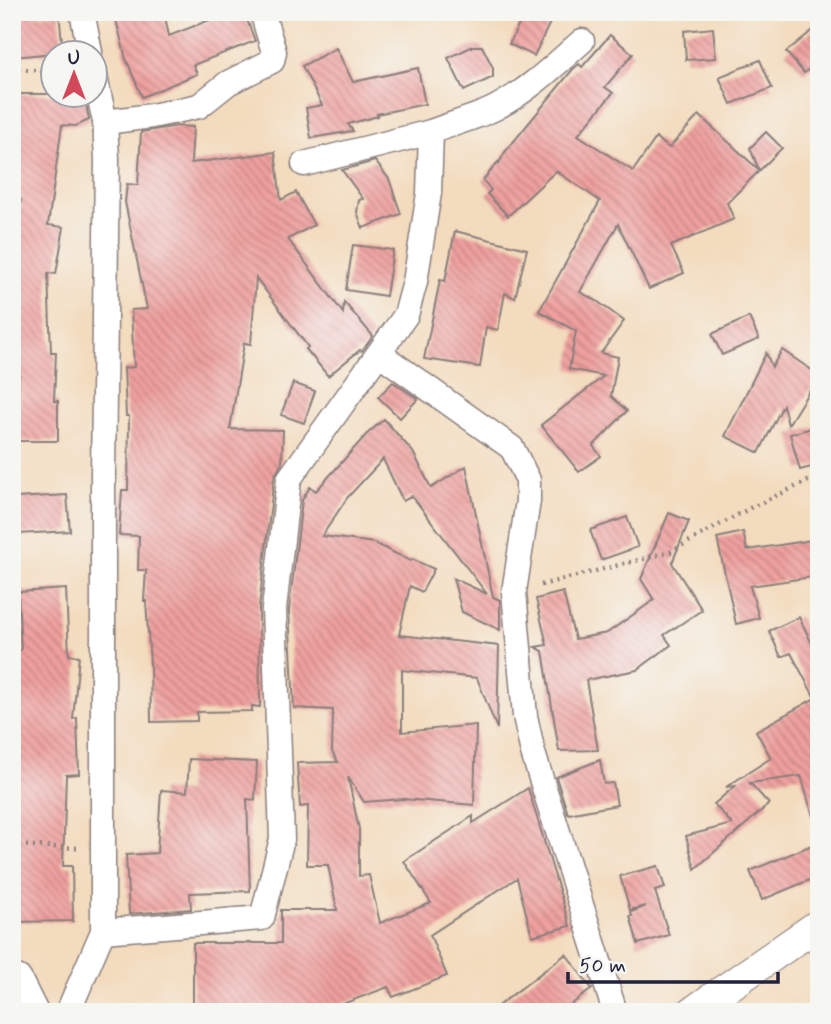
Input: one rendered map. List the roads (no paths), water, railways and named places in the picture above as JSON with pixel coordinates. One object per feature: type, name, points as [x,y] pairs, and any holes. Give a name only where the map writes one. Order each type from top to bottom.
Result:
[{"type":"street","points":[[82,12],[87,38]]},
{"type":"street","points":[[105,122],[199,106],[228,83],[272,61],[274,52],[262,12]]},
{"type":"street","points":[[304,164],[431,132],[494,109],[520,94],[582,41]]},
{"type":"street","points":[[68,1012],[103,931],[103,474],[107,159],[102,108]]},
{"type":"street","points":[[103,931],[262,918],[282,839],[274,609],[289,479],[406,315],[415,282],[431,176],[431,132]]},
{"type":"street","points":[[380,354],[512,448],[528,480],[528,501],[514,592],[525,716],[533,753],[615,1012]]},
{"type":"street","points":[[692,1012],[819,924]]},
{"type":"street","points":[[12,975],[19,978],[36,1012]]}]
